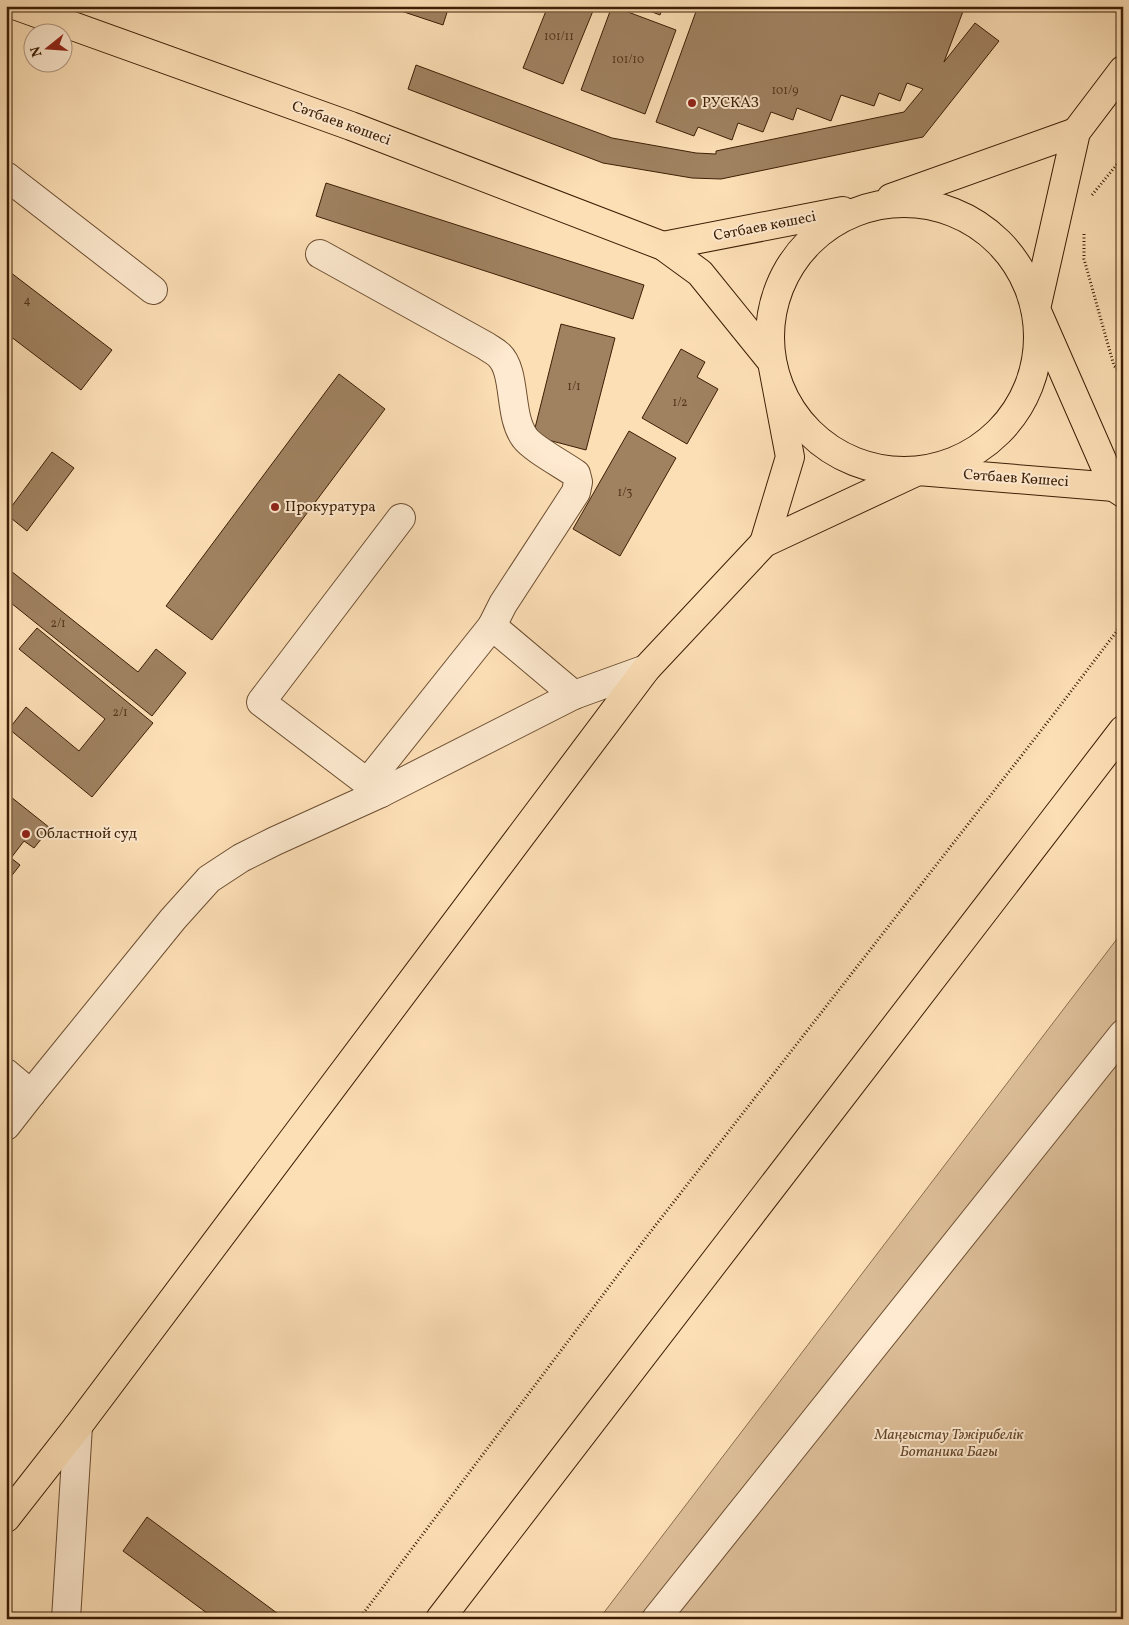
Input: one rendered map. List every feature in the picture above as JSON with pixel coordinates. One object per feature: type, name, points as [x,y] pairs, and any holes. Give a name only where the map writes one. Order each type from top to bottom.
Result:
[{"type":"main road","name":"Сәтбаев көшесі","points":[[17,6],[351,126],[663,246],[700,273],[772,362]]},
{"type":"main road","points":[[6,1518],[78,1426],[646,669],[764,543],[918,472],[961,460],[998,434],[1025,398],[1038,354],[1036,309],[1076,132],[1123,70]]},
{"type":"main road","points":[[764,543],[790,457],[772,362],[770,322],[780,284],[801,250],[830,224],[866,207],[1076,132]]},
{"type":"main road","name":"Сәтбаев Көшесі","points":[[772,362],[785,400],[808,432],[840,456],[878,470],[1119,490],[1036,309],[1020,268],[992,234],[953,211],[910,202],[866,207]]},
{"type":"main road","name":"Сәтбаев көшесі","points":[[663,246],[866,207]]},
{"type":"main road","points":[[440,1619],[1123,730]]},
{"type":"street","points":[[6,176],[153,290]]},
{"type":"street","points":[[320,254],[486,346],[500,356],[508,372],[516,416],[526,440],[576,474],[578,482],[576,492],[503,604],[492,626],[374,788]]},
{"type":"street","points":[[374,788],[261,702],[402,518]]},
{"type":"street","points":[[492,626],[574,695]]},
{"type":"street","points":[[6,1126],[173,919],[209,879],[241,858],[374,788],[574,695],[646,669]]},
{"type":"street","points":[[656,1619],[1123,1034]]},
{"type":"street","points":[[6,1073],[31,1094]]},
{"type":"street","points":[[66,1619],[78,1426]]},
{"type":"path","points":[[1090,198],[1123,157]]},
{"type":"path","points":[[1084,232],[1084,259],[1114,366],[1123,373]]},
{"type":"path","points":[[360,1619],[648,1235],[1123,623]]},
{"type":"green space","name":"Маңғыстау Тәжірибелік Ботаника Бағы","points":[[1123,931],[1123,1619],[599,1619]]},
{"type":"building","points":[[386,6],[449,6],[443,25]]},
{"type":"building","points":[[548,6],[595,6],[563,84],[523,68]]},
{"type":"building","points":[[612,6],[676,30],[645,114],[581,90]]},
{"type":"building","points":[[637,6],[663,6],[660,15]]},
{"type":"building","points":[[698,6],[965,6],[944,62],[975,23],[999,41],[923,137],[721,179],[692,178],[603,163],[408,89],[416,65],[612,138],[696,153],[716,154],[716,151],[904,112],[923,89],[907,83],[900,101],[879,93],[874,106],[841,95],[831,121],[797,108],[793,120],[771,112],[763,132],[738,123],[732,140],[698,127],[694,136],[656,122]]},
{"type":"building","points":[[326,183],[644,285],[633,319],[316,216]]},
{"type":"building","points":[[6,269],[112,350],[81,390],[6,333]]},
{"type":"building","points":[[561,324],[615,338],[586,450],[533,436]]},
{"type":"building","points":[[681,349],[705,362],[697,377],[718,389],[687,444],[642,418]]},
{"type":"building","name":"Прокуратура","points":[[339,374],[385,409],[212,640],[166,606]]},
{"type":"building","points":[[629,431],[676,458],[620,556],[573,529]]},
{"type":"building","points":[[52,452],[74,468],[27,531],[6,514]]},
{"type":"building","points":[[6,567],[138,672],[156,649],[186,673],[152,716],[6,599]]},
{"type":"building","points":[[37,628],[153,723],[92,797],[9,729],[26,707],[79,751],[105,719],[19,649]]},
{"type":"building","name":"Областной суд","points":[[6,793],[50,828],[34,848],[24,841],[11,858],[20,865],[6,883]]},
{"type":"building","points":[[147,1517],[285,1619],[215,1619],[123,1551]]},
{"type":"place","name":"РУСКАЗ","points":[[692,103]]},
{"type":"place","name":"Прокуратура","points":[[275,507]]},
{"type":"place","name":"Областной суд","points":[[26,834]]}]
